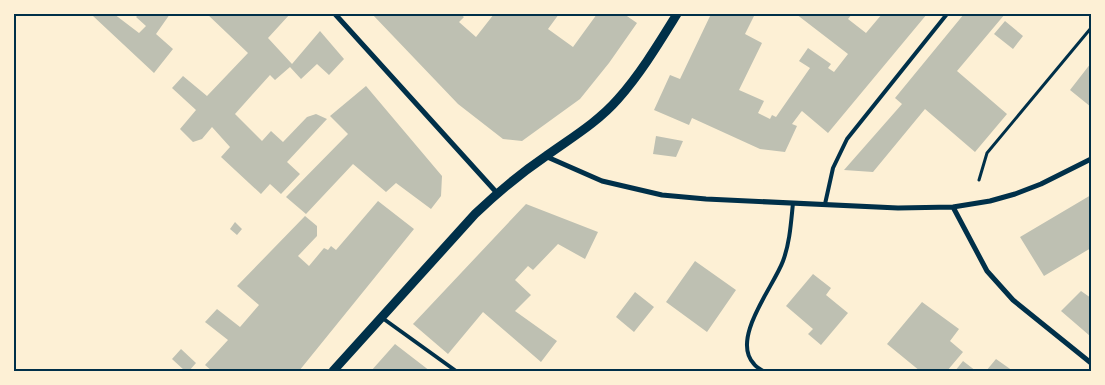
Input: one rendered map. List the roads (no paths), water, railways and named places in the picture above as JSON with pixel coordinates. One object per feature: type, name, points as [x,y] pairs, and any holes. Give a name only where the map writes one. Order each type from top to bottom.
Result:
[{"type":"street","points":[[335,14],[497,193]]},
{"type":"street","points":[[333,371],[475,214],[497,193],[583,130],[618,100],[648,60],[676,14]]},
{"type":"street","points":[[545,156],[602,180],[662,195],[898,208],[953,207],[1015,194],[1041,184],[1091,159]]},
{"type":"street","points":[[953,207],[987,271],[1012,300],[1091,363]]},
{"type":"lane","points":[[825,204],[833,168],[847,139],[884,90],[947,14]]},
{"type":"lane","points":[[763,371],[752,363],[747,349],[748,336],[757,310],[783,261],[789,236],[793,203]]},
{"type":"lane","points":[[381,317],[456,371]]}]
